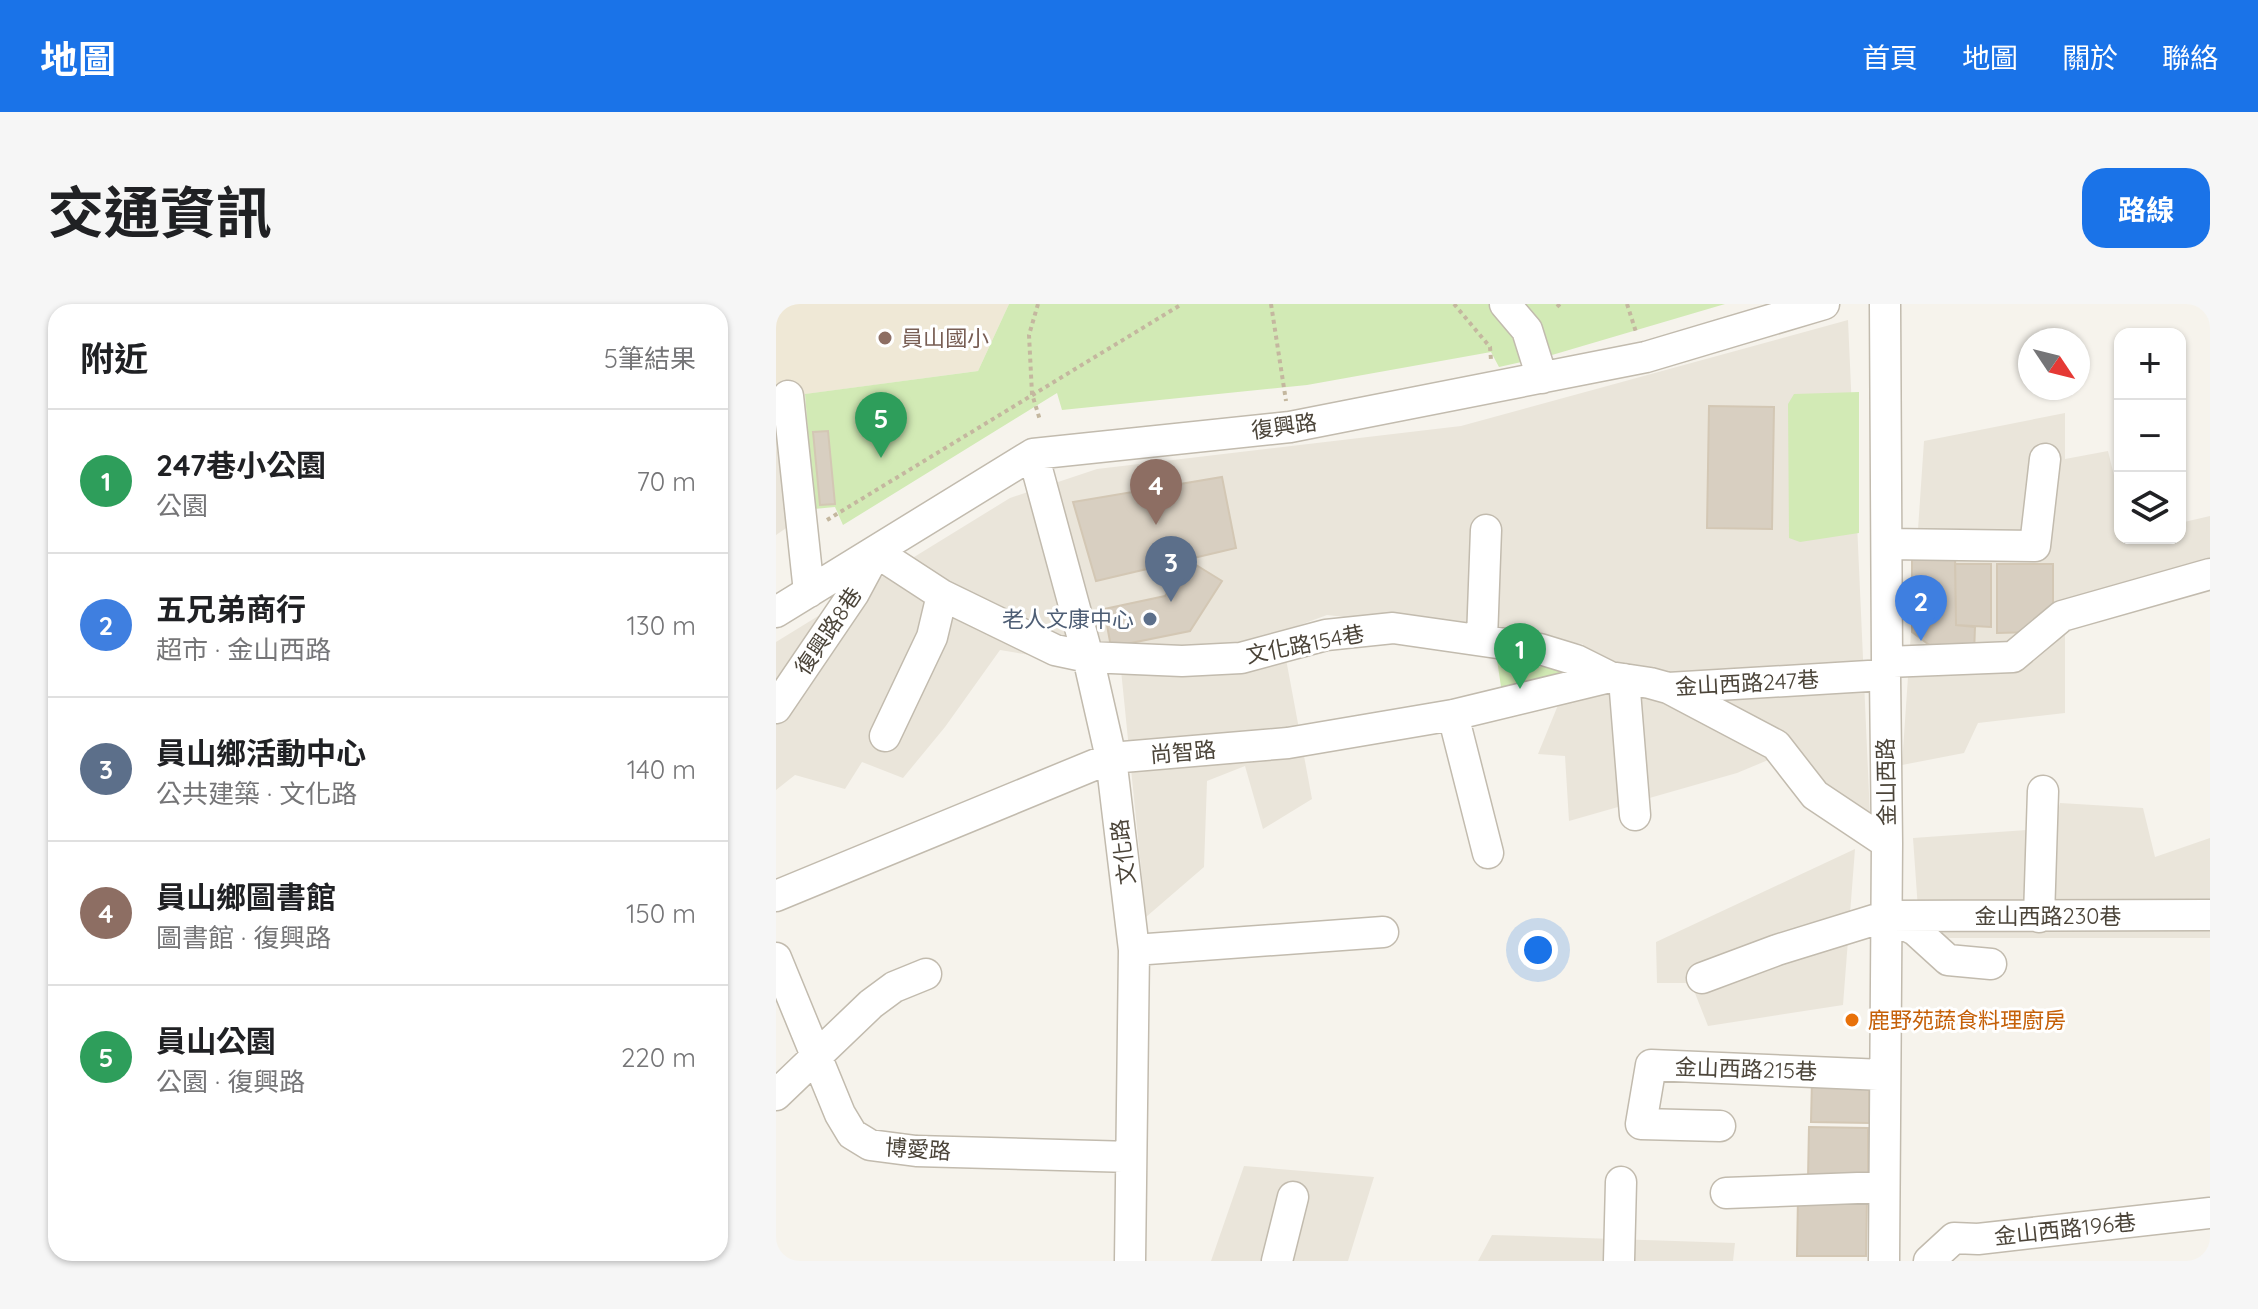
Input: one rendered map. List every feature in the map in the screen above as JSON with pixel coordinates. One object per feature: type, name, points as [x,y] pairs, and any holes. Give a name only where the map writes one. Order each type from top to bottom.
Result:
[{"type":"street","points":[[1505,304],[1527,330],[1542,378]]},
{"type":"street","name":"金山西路","points":[[1884,1261],[1888,544],[1885,304]]},
{"type":"street","name":"復興路","points":[[776,612],[1033,454],[1290,427],[1646,357],[1813,306]]},
{"type":"street","points":[[788,396],[787,483],[809,592]]},
{"type":"street","name":"文化路","points":[[1033,454],[1088,657],[1111,758],[1134,950],[1130,1261]]},
{"type":"street","points":[[1888,544],[2035,546],[2045,459]]},
{"type":"street","points":[[1482,639],[1486,530]]},
{"type":"street","name":"文化路154巷","points":[[876,552],[942,595],[1055,650],[1088,657],[1182,661],[1241,658],[1326,635],[1393,628],[1482,639],[1552,652],[1617,678]]},
{"type":"street","name":"復興路8巷","points":[[776,708],[854,593],[876,552]]},
{"type":"street","name":"金山西路247巷","points":[[1617,678],[1668,688],[2013,657],[2062,616],[2210,574]]},
{"type":"street","points":[[885,736],[932,637],[942,595]]},
{"type":"street","points":[[1617,678],[1635,815]]},
{"type":"street","name":"尚智路","points":[[776,896],[1111,758],[1288,743],[1453,715],[1617,678]]},
{"type":"street","points":[[1668,688],[1776,745],[1815,795],[1887,843]]},
{"type":"street","points":[[1453,715],[1488,853]]},
{"type":"street","points":[[2039,917],[2043,791]]},
{"type":"street","name":"金山西路230巷","points":[[1702,978],[1777,950],[1887,916],[2210,915]]},
{"type":"street","points":[[1887,916],[1915,930],[1948,960],[1991,964]]},
{"type":"street","points":[[1134,950],[1383,932]]},
{"type":"street","name":"博愛路","points":[[776,958],[846,1124],[852,1134],[870,1145],[916,1151],[1131,1157]]},
{"type":"street","points":[[776,1095],[871,1004],[894,987],[926,974]]},
{"type":"street","name":"金山西路215巷","points":[[1720,1126],[1641,1124],[1651,1065],[1884,1075]]},
{"type":"street","points":[[1619,1261],[1621,1182]]},
{"type":"street","points":[[1726,1193],[1884,1187]]},
{"type":"street","points":[[1277,1261],[1293,1197]]},
{"type":"street","name":"金山西路196巷","points":[[1929,1261],[1954,1238],[1979,1250],[2210,1213]]},
{"type":"path","points":[[1038,304],[1029,335],[1032,394],[1040,420]]},
{"type":"path","points":[[824,522],[1182,304]]},
{"type":"path","points":[[1271,304],[1290,427]]},
{"type":"path","points":[[1454,304],[1490,347],[1491,360]]},
{"type":"shaded area","name":"員山國小","points":[[776,304],[1009,304],[978,371],[776,398]]},
{"type":"shaded area","points":[[1848,320],[1870,816],[1785,753],[1737,773],[1569,821],[1565,756],[1538,754],[1583,644],[1327,615],[1281,632],[1312,799],[1263,829],[1245,766],[1207,781],[1204,867],[1146,917],[1121,670],[1000,650],[945,727],[903,778],[862,762],[845,789],[795,775],[776,790],[776,642],[1010,498],[1097,469],[1461,426]]},
{"type":"shaded area","points":[[805,394],[814,509],[776,535],[776,398]]},
{"type":"shaded area","points":[[2065,413],[2065,459],[2108,451],[2114,476],[2114,544],[2186,544],[2186,522],[2210,516],[2210,588],[2065,632],[2065,713],[1978,723],[1964,753],[1902,765],[1924,441]]},
{"type":"shaded area","points":[[2060,803],[2143,808],[2155,857],[2210,838],[2210,938],[1920,938],[1913,838],[2054,828]]},
{"type":"shaded area","points":[[1855,849],[1843,1005],[1708,1026],[1691,983],[1657,983],[1656,942]]},
{"type":"shaded area","points":[[1244,1166],[1374,1177],[1348,1261],[1211,1261]]},
{"type":"shaded area","points":[[1492,1235],[1735,1243],[1733,1261],[1478,1261]]},
{"type":"green space","points":[[1009,304],[1725,304],[1552,355],[1499,367],[1491,352],[1307,385],[1062,410],[1057,393],[843,525],[835,507],[814,509],[805,394],[978,371]]},
{"type":"green space","points":[[1859,392],[1859,533],[1800,542],[1789,538],[1788,404],[1794,394]]},
{"type":"green space","points":[[1497,660],[1577,672],[1503,700]]},
{"type":"building","points":[[1709,406],[1774,407],[1772,529],[1707,528]]},
{"type":"building","points":[[828,431],[835,504],[820,505],[813,432]]},
{"type":"building","points":[[1222,477],[1236,548],[1096,581],[1073,502]]},
{"type":"building","points":[[1955,552],[1956,625],[1975,627],[1974,654],[1940,653],[1912,632],[1912,554]]},
{"type":"building","points":[[1188,560],[1222,581],[1190,631],[1111,647],[1104,609],[1165,596]]},
{"type":"building","points":[[1955,564],[1991,564],[1991,627],[1956,625]]},
{"type":"building","points":[[1997,564],[2053,564],[2053,621],[2038,632],[1997,633]]},
{"type":"building","points":[[1812,1080],[1869,1083],[1869,1123],[1811,1122]]},
{"type":"building","points":[[1809,1127],[1868,1128],[1868,1179],[1808,1179]]},
{"type":"building","points":[[1798,1196],[1867,1197],[1866,1256],[1797,1256]]},
{"type":"place","name":"員山國小","points":[[885,338]]},
{"type":"place","name":"員山公園","points":[[881,458]]},
{"type":"place","name":"員山鄉圖書館","points":[[1156,525]]},
{"type":"place","name":"員山鄉活動中心","points":[[1171,602]]},
{"type":"place","name":"老人文康中心","points":[[1150,619]]},
{"type":"place","name":"五兄弟商行","points":[[1921,641]]},
{"type":"place","name":"247巷小公園","points":[[1520,689]]},
{"type":"place","name":"鹿野苑蔬食料理廚房","points":[[1852,1020]]}]
